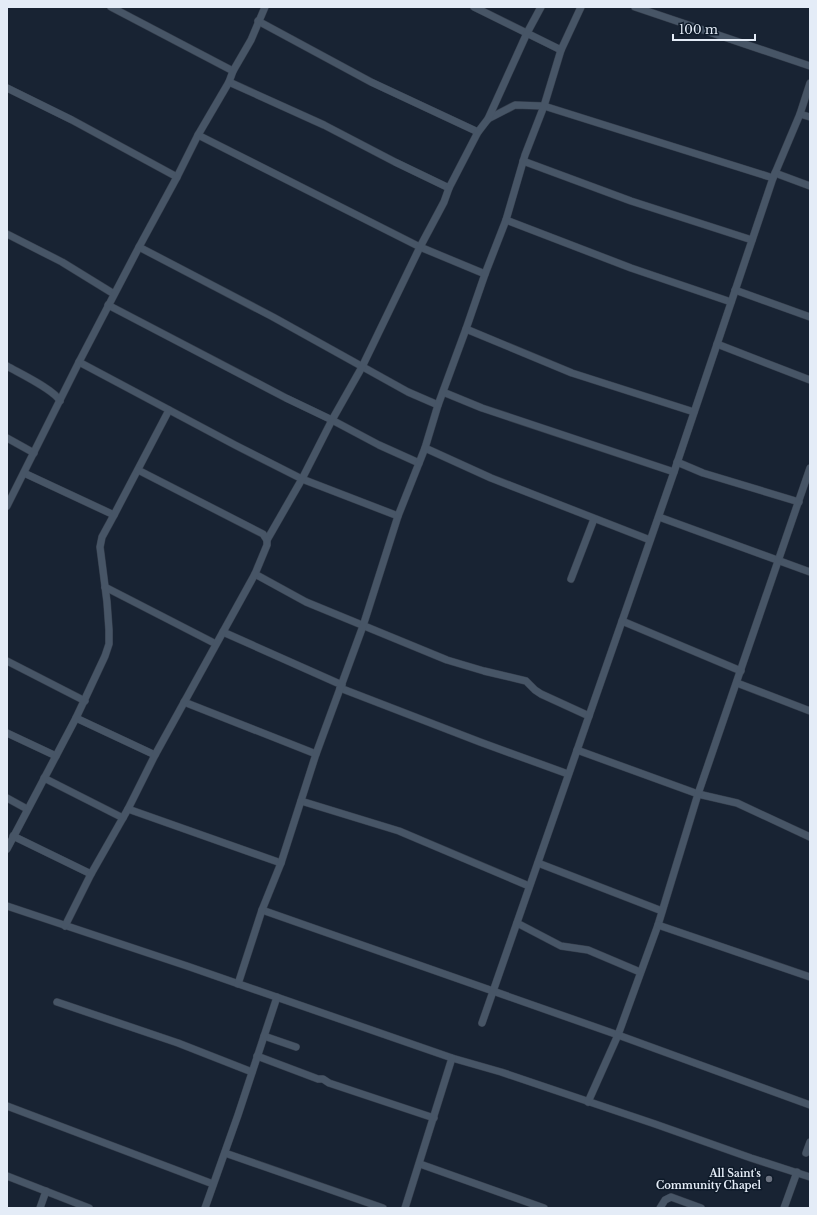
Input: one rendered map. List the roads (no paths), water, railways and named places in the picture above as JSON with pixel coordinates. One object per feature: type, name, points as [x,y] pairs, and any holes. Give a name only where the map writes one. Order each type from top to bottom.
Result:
[{"type":"street","points":[[111,7],[233,71]]},
{"type":"street","points":[[7,505],[108,305],[177,178],[198,135],[229,82],[233,71],[251,40],[265,7]]},
{"type":"street","points":[[474,7],[562,50]]},
{"type":"street","points":[[65,926],[91,874],[128,809],[155,755],[255,574],[267,545],[267,540],[302,479],[332,420],[362,367],[420,247],[444,202],[449,188],[478,132],[488,119],[527,33],[541,7]]},
{"type":"street","points":[[238,984],[316,754],[362,626],[398,516],[426,448],[438,405],[506,220],[523,161],[544,106],[562,50],[581,7]]},
{"type":"street","points":[[635,7],[810,66]]},
{"type":"street","points":[[258,21],[371,82],[478,132]]},
{"type":"street","points":[[229,82],[324,125],[449,188]]},
{"type":"street","points":[[482,1023],[659,517],[774,175],[800,114],[810,83]]},
{"type":"street","points":[[7,88],[72,120],[177,178]]},
{"type":"street","points":[[488,119],[505,108],[515,104],[544,106],[810,186]]},
{"type":"street","points":[[800,114],[810,117]]},
{"type":"street","points":[[198,135],[420,247],[485,274]]},
{"type":"street","points":[[523,161],[631,201],[752,240]]},
{"type":"street","points":[[506,220],[631,268],[731,302]]},
{"type":"street","points":[[7,234],[62,262],[114,294]]},
{"type":"street","points":[[139,247],[328,346],[362,367],[408,392],[438,405]]},
{"type":"street","points":[[735,290],[810,318]]},
{"type":"street","points":[[108,305],[286,398],[379,445],[419,463]]},
{"type":"street","points":[[466,329],[572,373],[694,412]]},
{"type":"street","points":[[717,344],[810,380]]},
{"type":"street","points":[[79,362],[302,479],[398,516]]},
{"type":"street","points":[[7,366],[51,390],[58,396],[60,401]]},
{"type":"street","points":[[443,392],[482,408],[674,472]]},
{"type":"street","points":[[7,849],[85,701],[105,656],[109,644],[109,630],[100,547],[102,537],[169,410]]},
{"type":"street","points":[[7,438],[34,453]]},
{"type":"street","points":[[426,448],[491,478],[650,540]]},
{"type":"street","points":[[677,462],[703,473],[798,502]]},
{"type":"street","points":[[588,1102],[618,1035],[658,925],[698,794],[810,468]]},
{"type":"street","points":[[138,470],[263,534],[267,540]]},
{"type":"street","points":[[24,473],[114,515]]},
{"type":"street","points":[[659,517],[810,572]]},
{"type":"street","points":[[570,579],[594,519]]},
{"type":"street","points":[[255,574],[306,602],[447,660],[484,672],[526,681],[542,694],[589,716]]},
{"type":"street","points":[[105,587],[216,644]]},
{"type":"street","points":[[622,621],[741,671]]},
{"type":"street","points":[[223,632],[341,686],[473,740],[568,774]]},
{"type":"street","points":[[7,661],[85,701]]},
{"type":"street","points":[[737,683],[810,711]]},
{"type":"street","points":[[184,702],[316,754]]},
{"type":"street","points":[[76,718],[155,755]]},
{"type":"street","points":[[7,733],[56,756]]},
{"type":"street","points":[[577,750],[698,794],[737,803],[810,836]]},
{"type":"street","points":[[44,778],[123,818]]},
{"type":"street","points":[[7,798],[27,809]]},
{"type":"street","points":[[301,801],[399,831],[530,886]]},
{"type":"street","points":[[128,809],[280,862]]},
{"type":"street","points":[[13,836],[91,874]]},
{"type":"street","points":[[538,863],[662,912]]},
{"type":"street","points":[[7,906],[452,1058],[501,1072],[810,1177]]},
{"type":"street","points":[[262,910],[618,1035],[810,1105]]},
{"type":"street","points":[[517,923],[561,946],[588,950],[640,972]]},
{"type":"street","points":[[658,925],[810,977]]},
{"type":"street","points":[[213,1208],[206,1205],[277,997]]},
{"type":"street","points":[[57,1002],[178,1043],[252,1072]]},
{"type":"street","points":[[264,1036],[296,1046]]},
{"type":"street","points":[[257,1056],[318,1079],[323,1079],[329,1083],[434,1118]]},
{"type":"street","points":[[405,1208],[452,1058]]},
{"type":"street","points":[[7,1106],[213,1184]]},
{"type":"street","points":[[806,1153],[810,1142]]},
{"type":"street","points":[[225,1153],[382,1208]]},
{"type":"street","points":[[420,1164],[544,1208]]},
{"type":"street","points":[[784,1208],[797,1172]]},
{"type":"street","points":[[7,1176],[89,1208]]},
{"type":"street","points":[[40,1208],[46,1191]]},
{"type":"street","points":[[660,1208],[665,1200],[671,1197],[701,1208]]},
{"type":"place","name":"All Saint's Community Chapel","points":[[769,1179]]}]
